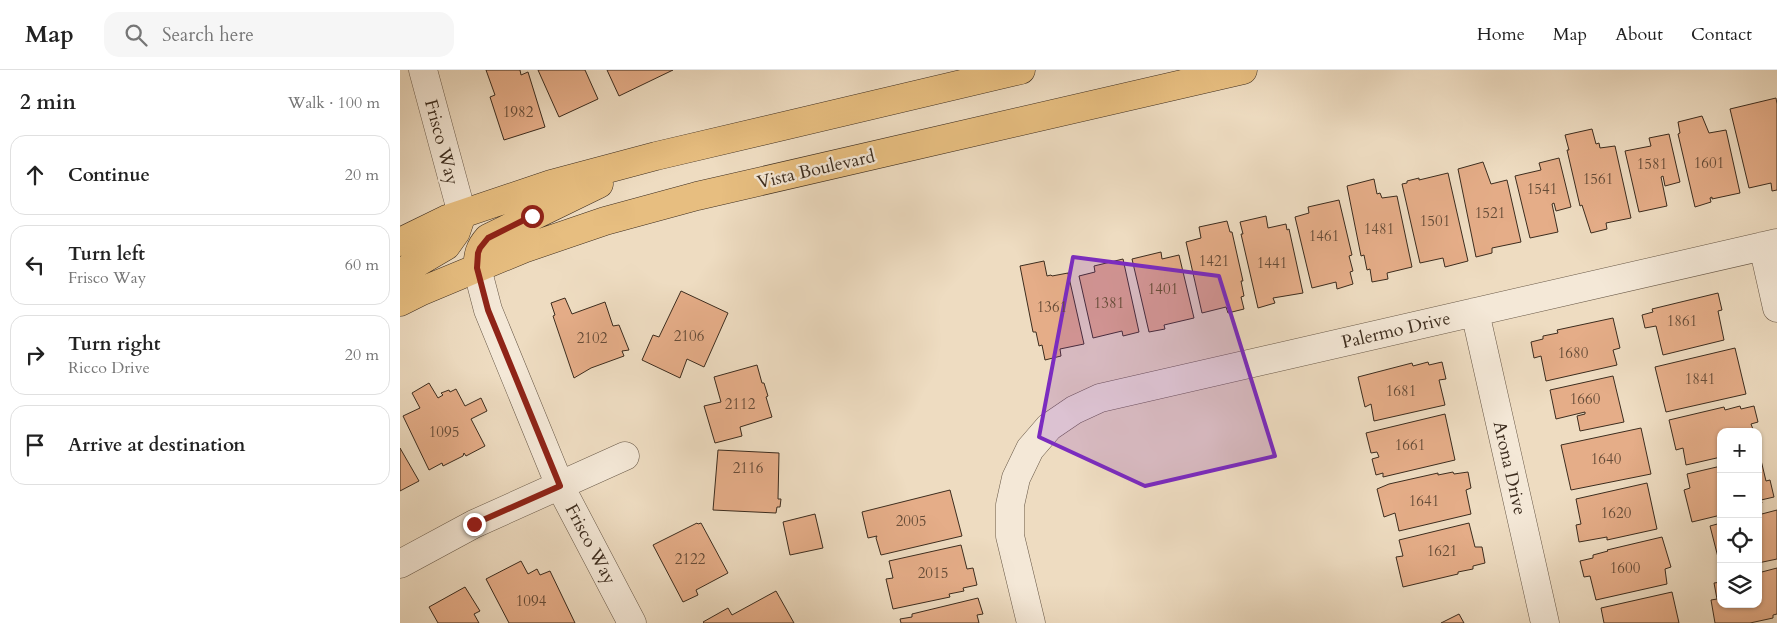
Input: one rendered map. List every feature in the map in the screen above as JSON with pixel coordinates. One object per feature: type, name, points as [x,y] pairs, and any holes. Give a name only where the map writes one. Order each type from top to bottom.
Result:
[{"type":"main road","points":[[400,242],[462,214],[551,184],[656,156],[1021,70]]},
{"type":"main road","name":"Vista Boulevard","points":[[400,302],[477,268],[605,221],[697,196],[1243,70]]},
{"type":"main road","points":[[477,268],[480,248],[494,234],[656,156]]},
{"type":"main road","points":[[400,273],[446,246],[456,232],[462,214]]},
{"type":"street","name":"Frisco Way","points":[[423,70],[462,214]]},
{"type":"street","points":[[1770,244],[1777,308]]},
{"type":"street","name":"Palermo Drive","points":[[1031,623],[1010,536],[1010,505],[1016,478],[1030,450],[1049,427],[1074,410],[1100,398],[1770,244]]},
{"type":"street","name":"Frisco Way","points":[[477,268],[488,310],[560,486],[632,623]]},
{"type":"street","name":"Arona Drive","points":[[1475,312],[1545,623]]},
{"type":"street","points":[[400,564],[474,524],[625,456]]},
{"type":"highlighted area","points":[[1073,257],[1219,276],[1275,456],[1145,486],[1039,437]]},
{"type":"building","points":[[486,70],[520,70],[521,75],[528,72],[545,127],[504,140],[490,97],[495,95]]},
{"type":"building","points":[[538,70],[585,70],[598,99],[559,117]]},
{"type":"building","points":[[607,70],[673,70],[619,96]]},
{"type":"building","points":[[1776,98],[1777,190],[1772,191],[1771,183],[1749,188],[1730,109]]},
{"type":"building","points":[[1702,116],[1709,133],[1726,130],[1740,193],[1712,199],[1712,197],[1710,198],[1711,202],[1695,207],[1678,134],[1680,133],[1678,122]]},
{"type":"building","points":[[1592,129],[1596,144],[1599,143],[1600,148],[1615,146],[1631,218],[1606,223],[1607,229],[1591,233],[1582,205],[1580,206],[1565,135]]},
{"type":"building","points":[[1669,134],[1680,182],[1665,186],[1663,176],[1661,177],[1667,206],[1639,212],[1625,151],[1651,146],[1649,138]]},
{"type":"building","points":[[1559,158],[1571,207],[1556,211],[1554,203],[1552,204],[1558,232],[1530,238],[1515,176],[1541,170],[1539,163]]},
{"type":"building","points":[[1483,162],[1491,184],[1507,180],[1521,242],[1492,248],[1492,253],[1476,257],[1458,169]]},
{"type":"building","points":[[1448,173],[1468,261],[1445,267],[1443,258],[1420,263],[1402,184],[1419,178],[1419,180]]},
{"type":"building","points":[[1374,179],[1377,194],[1380,193],[1382,198],[1397,196],[1412,267],[1387,273],[1388,279],[1372,282],[1370,269],[1367,270],[1364,255],[1361,256],[1347,186]]},
{"type":"building","points":[[1339,200],[1352,255],[1349,256],[1353,271],[1350,272],[1353,284],[1337,289],[1336,282],[1312,288],[1295,217],[1309,213],[1308,207]]},
{"type":"building","points":[[1266,216],[1268,228],[1286,224],[1287,230],[1289,229],[1303,293],[1273,298],[1275,303],[1258,308],[1240,222]]},
{"type":"building","points":[[1227,221],[1230,232],[1232,232],[1243,281],[1241,281],[1244,296],[1241,297],[1244,309],[1228,313],[1226,307],[1202,313],[1186,242],[1201,238],[1199,227]]},
{"type":"building","points":[[1161,252],[1162,259],[1179,255],[1194,318],[1164,325],[1165,329],[1149,332],[1132,259]]},
{"type":"building","points":[[1123,259],[1139,332],[1123,336],[1122,331],[1093,338],[1079,276],[1095,272],[1094,266]]},
{"type":"building","points":[[1044,261],[1047,276],[1068,273],[1084,344],[1060,349],[1061,356],[1045,360],[1042,345],[1039,346],[1036,332],[1033,332],[1020,266]]},
{"type":"building","points":[[681,291],[728,313],[704,367],[687,359],[680,378],[642,360],[653,335],[659,337]]},
{"type":"building","points":[[1718,293],[1722,310],[1718,311],[1724,340],[1663,355],[1656,326],[1645,328],[1642,315],[1653,312],[1652,309]]},
{"type":"building","points":[[565,298],[572,314],[605,302],[613,326],[619,325],[629,350],[622,351],[624,356],[591,368],[574,378],[553,316],[555,315],[551,303]]},
{"type":"building","points":[[1613,318],[1620,348],[1613,350],[1617,365],[1546,381],[1541,356],[1534,358],[1531,342],[1543,339],[1543,336],[1558,333],[1557,330]]},
{"type":"building","points":[[1735,348],[1746,394],[1666,412],[1655,367]]},
{"type":"building","points":[[1428,362],[1429,365],[1442,362],[1446,379],[1439,380],[1445,405],[1374,421],[1371,404],[1365,407],[1358,377],[1412,363],[1413,366]]},
{"type":"building","points":[[757,365],[768,396],[766,397],[772,417],[740,427],[742,436],[715,443],[704,406],[721,402],[714,377]]},
{"type":"building","points":[[1613,376],[1624,422],[1580,431],[1577,416],[1585,414],[1585,412],[1556,419],[1550,390]]},
{"type":"building","points":[[429,383],[438,398],[443,395],[441,393],[456,389],[465,406],[481,398],[487,411],[471,419],[485,446],[466,456],[464,453],[463,456],[443,466],[442,463],[429,470],[403,416],[420,408],[412,393]]},
{"type":"building","points":[[1740,406],[1741,409],[1754,406],[1758,422],[1751,424],[1752,428],[1717,428],[1717,458],[1686,465],[1683,448],[1676,450],[1669,420],[1724,407],[1725,410]]},
{"type":"building","points":[[1445,414],[1455,460],[1383,477],[1383,473],[1376,475],[1372,459],[1379,457],[1377,452],[1371,453],[1366,433]]},
{"type":"building","points":[[1641,428],[1651,474],[1571,490],[1561,445]]},
{"type":"building","points":[[400,448],[419,481],[400,491]]},
{"type":"building","points":[[718,450],[779,453],[778,499],[781,499],[780,507],[777,507],[776,513],[713,510]]},
{"type":"building","points":[[1762,464],[1766,481],[1770,480],[1774,497],[1762,500]]},
{"type":"building","points":[[1717,467],[1717,516],[1692,522],[1684,490],[1690,488],[1687,474]]},
{"type":"building","points":[[1453,472],[1454,474],[1468,472],[1471,488],[1466,490],[1471,514],[1399,531],[1395,513],[1384,517],[1377,489],[1389,484],[1438,473],[1438,475]]},
{"type":"building","points":[[1647,483],[1657,529],[1607,540],[1607,537],[1579,542],[1576,525],[1581,524],[1576,499]]},
{"type":"building","points":[[950,490],[962,536],[881,555],[877,536],[868,538],[862,512]]},
{"type":"building","points":[[1777,510],[1777,559],[1762,562],[1762,518],[1762,514]]},
{"type":"building","points":[[815,514],[823,548],[790,555],[783,522]]},
{"type":"building","points":[[697,523],[701,523],[728,573],[696,590],[698,595],[683,602],[653,545]]},
{"type":"building","points":[[1469,523],[1475,547],[1482,547],[1485,563],[1473,566],[1473,569],[1458,572],[1458,574],[1403,587],[1396,557],[1403,556],[1399,540]]},
{"type":"building","points":[[1717,524],[1717,553],[1710,526]]},
{"type":"building","points":[[1662,537],[1671,567],[1665,569],[1667,584],[1596,600],[1590,576],[1584,577],[1580,561],[1593,558],[1593,555],[1607,550]]},
{"type":"building","points":[[961,545],[967,569],[973,568],[977,585],[963,588],[964,591],[949,594],[950,597],[893,609],[886,579],[893,578],[889,561]]},
{"type":"building","points":[[521,561],[528,574],[537,569],[540,575],[550,571],[575,623],[509,623],[486,579]]},
{"type":"building","points":[[1777,568],[1777,614],[1773,615],[1773,618],[1750,623],[1715,623],[1711,600],[1717,599],[1717,608],[1762,608],[1762,572]]},
{"type":"building","points":[[1714,583],[1717,583],[1717,599]]},
{"type":"building","points":[[465,587],[480,611],[474,614],[479,623],[438,623],[429,607]]},
{"type":"building","points":[[776,591],[794,623],[703,622],[728,608],[732,615]]},
{"type":"building","points":[[1672,592],[1679,623],[1604,623],[1601,608]]},
{"type":"building","points":[[978,598],[983,614],[977,615],[979,623],[901,623],[900,619],[912,617],[912,614]]},
{"type":"building","points":[[1459,614],[1464,623],[1441,623]]},
{"type":"route","points":[[474,524],[560,486],[488,310],[477,268],[478,253],[488,238],[532,216]]}]
